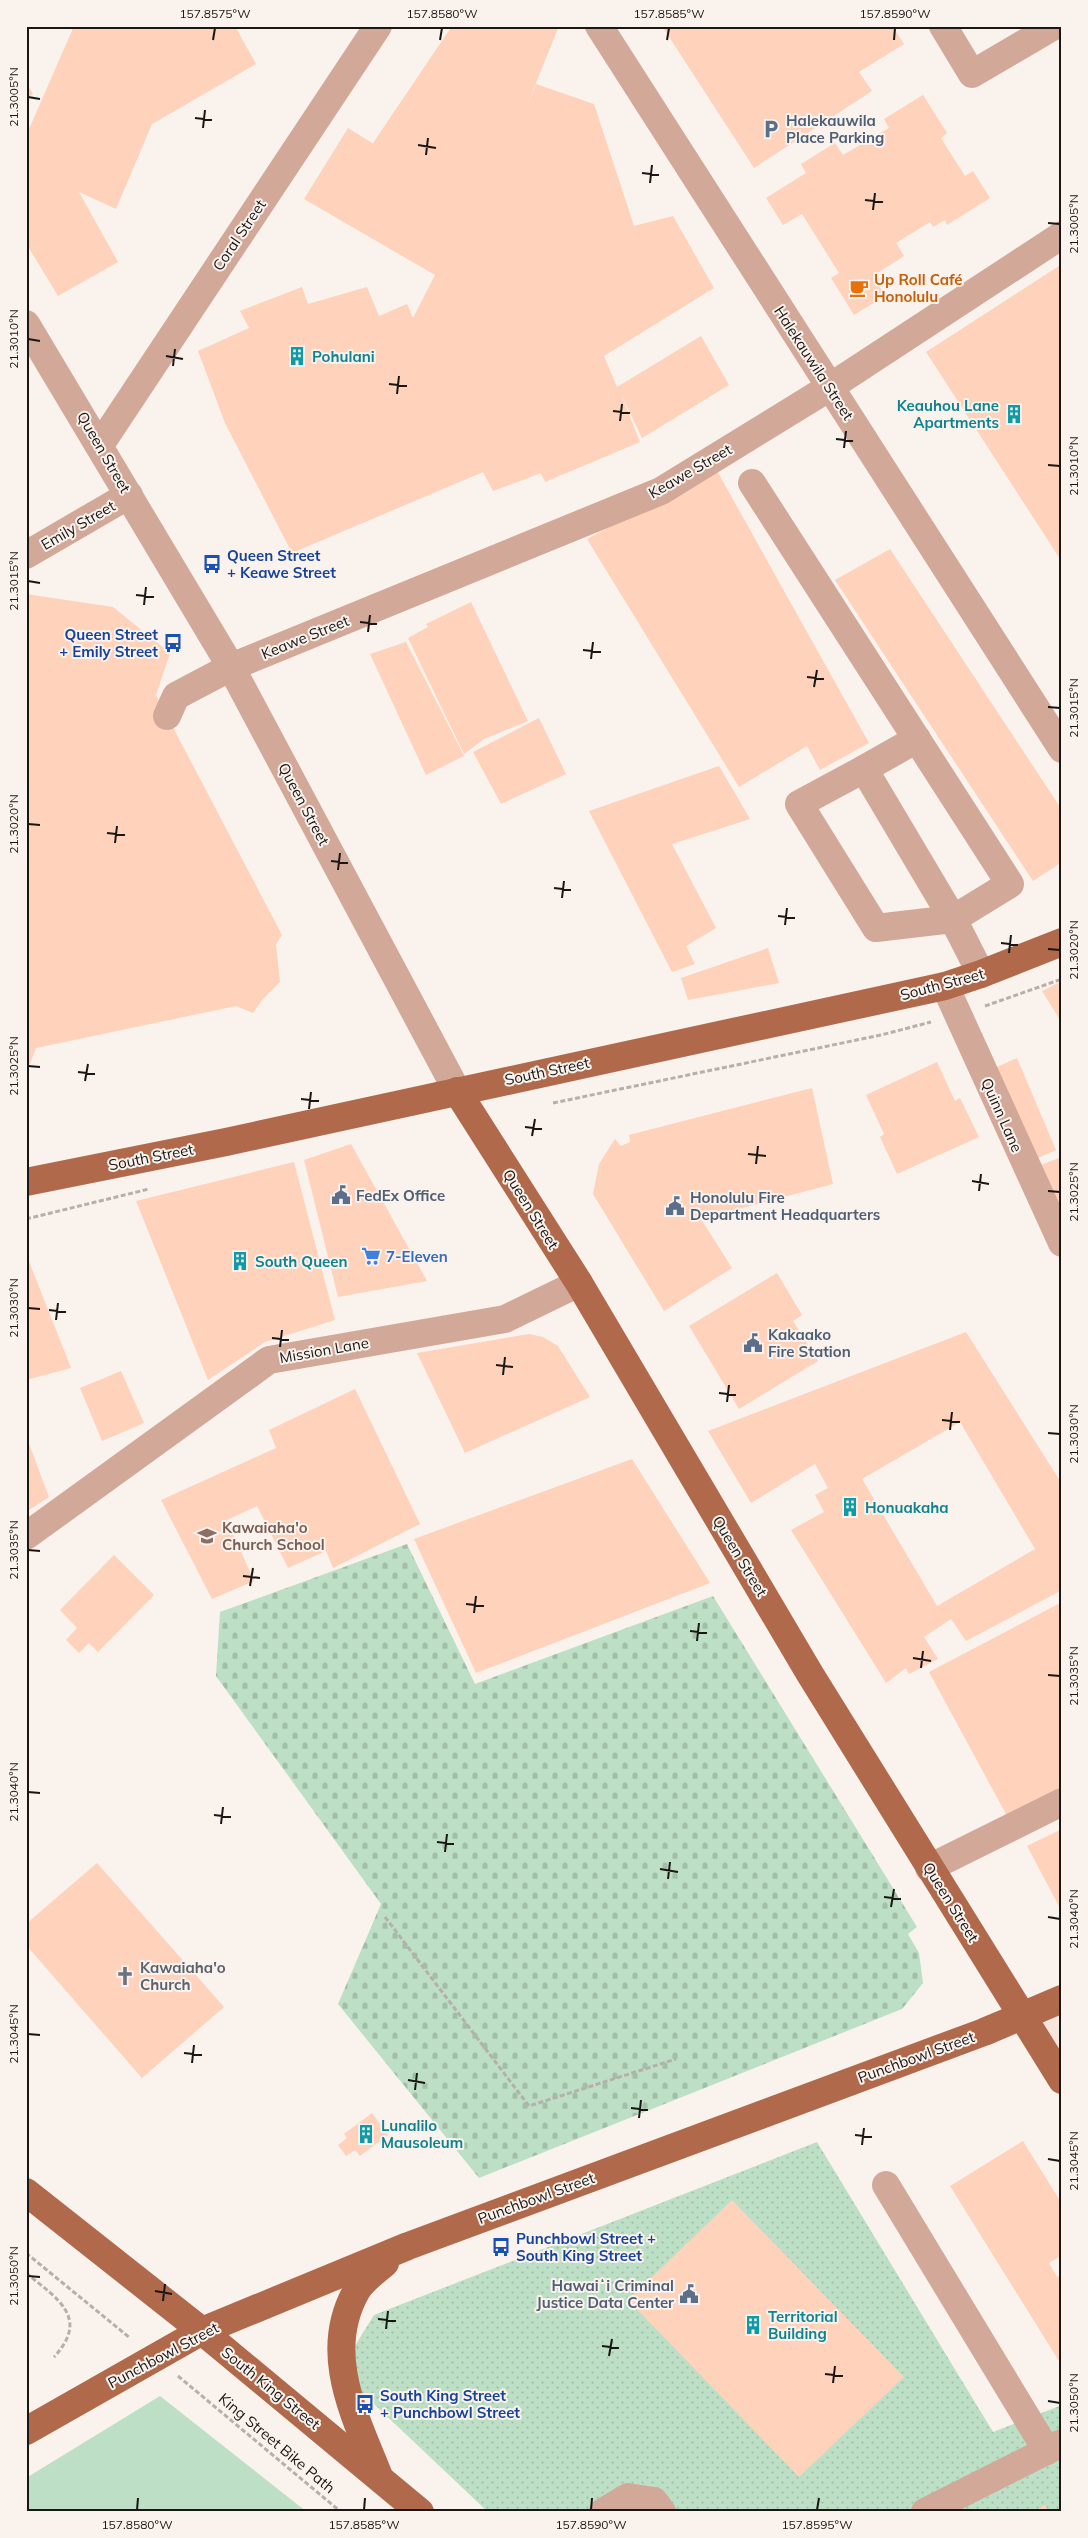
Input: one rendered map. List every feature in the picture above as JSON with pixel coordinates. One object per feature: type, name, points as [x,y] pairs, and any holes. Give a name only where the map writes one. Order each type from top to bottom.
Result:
[{"type":"main road","name":"South Street","points":[[26,1182],[226,1142],[945,986],[1062,942]]},
{"type":"main road","name":"Queen Street","points":[[457,1091],[579,1283],[810,1674],[1062,2080]]},
{"type":"main road","name":"Punchbowl Street","points":[[26,2431],[202,2331],[396,2252],[1023,2017],[1062,1999]]},
{"type":"main road","name":"South King Street","points":[[26,2192],[202,2331],[379,2476],[420,2512]]},
{"type":"main road","points":[[379,2476],[350,2403],[344,2378],[341,2349],[343,2334],[358,2289],[396,2252]]},
{"type":"street","name":"Coral Street","points":[[100,445],[378,26]]},
{"type":"street","name":"Halekauwila Street","points":[[599,26],[1062,749]]},
{"type":"street","points":[[943,26],[972,74],[1054,26]]},
{"type":"street","name":"Keawe Street","points":[[167,716],[176,696],[231,667],[661,491],[830,387],[1062,236]]},
{"type":"street","name":"Queen Street","points":[[26,324],[231,667],[457,1091]]},
{"type":"street","points":[[752,483],[917,739],[1010,884],[953,919],[876,928],[799,804],[917,739]]},
{"type":"street","name":"Emily Street","points":[[26,556],[129,495]]},
{"type":"street","points":[[864,769],[953,919],[981,974]]},
{"type":"street","name":"Quinn Lane","points":[[945,986],[1062,1243]]},
{"type":"street","name":"Mission Lane","points":[[26,1536],[270,1360],[505,1319],[579,1283]]},
{"type":"street","points":[[929,1868],[1062,1802]]},
{"type":"street","points":[[886,2185],[1054,2447],[925,2512]]},
{"type":"street","points":[[603,2512],[628,2497],[654,2501],[662,2512]]},
{"type":"path","points":[[385,1917],[528,2106],[676,2059]]},
{"type":"path","points":[[26,2253],[99,2314]]},
{"type":"path","points":[[26,2273],[57,2299],[70,2319],[70,2336],[54,2358]]},
{"type":"path","name":"King Street Bike Path","points":[[199,2392],[341,2512]]},
{"type":"shaded area","points":[[1062,1999],[1062,2082],[1023,2017]]},
{"type":"green space","points":[[407,1544],[475,1684],[713,1596],[917,1927],[908,1934],[919,1953],[923,1983],[902,2009],[479,2178],[338,2004],[381,1904],[216,1676],[220,1612]]},
{"type":"green space","points":[[817,2142],[993,2432],[1062,2405],[1062,2512],[488,2512],[355,2386],[353,2349],[374,2315]]},
{"type":"green space","points":[[160,2396],[307,2512],[26,2512],[26,2478]]},
{"type":"building","points":[[74,26],[238,26],[236,28],[256,64],[152,124],[116,209],[79,192],[118,262],[58,296],[26,243],[26,136]]},
{"type":"building","points":[[452,26],[559,26],[523,115],[536,84],[594,104],[634,226],[673,216],[714,288],[604,356],[617,387],[701,336],[729,385],[642,438],[621,394],[640,442],[545,482],[541,473],[493,491],[483,472],[292,553],[225,423],[198,351],[249,328],[240,311],[302,287],[308,304],[367,287],[379,316],[407,304],[413,318],[435,275],[304,199],[348,128],[377,146],[373,143]]},
{"type":"building","name":"Halekauwila Place Parking","points":[[662,26],[892,26],[904,44],[859,72],[872,91],[754,168]]},
{"type":"building","points":[[26,82],[33,94],[26,99]]},
{"type":"building","points":[[923,95],[947,133],[941,138],[965,176],[973,171],[990,198],[947,225],[945,220],[933,227],[930,222],[896,243],[904,256],[873,276],[885,296],[854,315],[831,278],[839,273],[802,214],[783,225],[766,198],[806,173],[801,164],[835,143],[843,155],[889,128],[884,119]]},
{"type":"building","name":"Keauhou Lane Apartments","points":[[1062,264],[1062,562],[926,352]]},
{"type":"building","points":[[716,469],[869,743],[820,770],[807,746],[739,787],[587,539]]},
{"type":"building","points":[[890,549],[1062,810],[1062,862],[1033,881],[835,580]]},
{"type":"building","points":[[26,594],[113,607],[170,653],[156,695],[282,935],[276,944],[280,982],[263,999],[253,1013],[236,1006],[36,1048],[30,1064],[26,1065]]},
{"type":"building","points":[[471,602],[528,721],[484,739],[464,754],[408,638],[428,627],[426,624]]},
{"type":"building","points":[[406,642],[464,756],[426,775],[370,654]]},
{"type":"building","points":[[539,718],[566,774],[501,804],[473,752]]},
{"type":"building","points":[[719,766],[750,819],[672,844],[716,928],[686,946],[695,964],[672,972],[589,811]]},
{"type":"building","points":[[768,948],[779,983],[688,1000],[681,978]]},
{"type":"building","points":[[1062,981],[1062,1023],[1042,991]]},
{"type":"building","points":[[1017,1058],[1056,1150],[1027,1163],[988,1071]]},
{"type":"building","points":[[937,1062],[955,1101],[960,1098],[979,1137],[897,1174],[880,1137],[884,1134],[866,1095]]},
{"type":"building","name":"Honolulu Fire Department Headquarters","points":[[812,1088],[833,1184],[701,1219],[732,1268],[664,1311],[593,1194],[599,1164],[615,1139],[621,1146],[630,1142],[629,1135]]},
{"type":"building","points":[[351,1144],[427,1281],[338,1297],[304,1160]]},
{"type":"building","points":[[1062,1157],[1062,1202],[1051,1207],[1030,1169]]},
{"type":"building","name":"South Queen","points":[[294,1162],[335,1320],[265,1342],[208,1380],[136,1201]]},
{"type":"building","points":[[26,1254],[71,1368],[26,1380]]},
{"type":"building","name":"Kakaako Fire Station","points":[[777,1273],[802,1315],[793,1321],[818,1361],[739,1409],[689,1326]]},
{"type":"building","name":"Honuakaha","points":[[966,1332],[1062,1484],[1062,1590],[966,1641],[951,1619],[924,1637],[938,1659],[909,1674],[906,1668],[886,1683],[791,1530],[824,1512],[815,1495],[828,1488],[815,1464],[751,1503],[708,1431]],"holes":[[[960,1422],[1035,1549],[937,1606],[862,1479]]]},
{"type":"building","points":[[529,1334],[543,1337],[558,1346],[590,1397],[465,1453],[417,1353]]},
{"type":"building","points":[[121,1371],[144,1423],[102,1441],[80,1388]]},
{"type":"building","points":[[355,1389],[420,1524],[333,1568],[326,1551],[288,1568],[257,1506],[227,1520],[254,1581],[212,1599],[161,1500],[276,1448],[269,1430]]},
{"type":"building","points":[[26,1436],[49,1497],[26,1512]]},
{"type":"building","points":[[632,1459],[710,1583],[476,1673],[414,1539]]},
{"type":"building","points":[[114,1555],[154,1595],[98,1652],[89,1643],[79,1653],[66,1640],[77,1628],[60,1610]]},
{"type":"building","points":[[1062,1602],[1062,1787],[1007,1816],[929,1672]]},
{"type":"building","points":[[1062,1829],[1062,1908],[1060,1908],[1027,1846]]},
{"type":"building","name":"Kawaiaha'o Church","points":[[97,1863],[224,2007],[142,2078],[26,1945],[26,1924]]},
{"type":"building","name":"Lunalilo Mausoleum","points":[[372,2113],[388,2135],[360,2156],[355,2150],[346,2156],[338,2145],[347,2138],[344,2134]]},
{"type":"building","points":[[1023,2141],[1062,2204],[1062,2255],[1049,2263],[1057,2277],[1062,2274],[1062,2366],[950,2186]]},
{"type":"building","name":"Territorial Building","points":[[732,2200],[904,2377],[799,2477],[628,2300]]},
{"type":"building","points":[[1045,2505],[1049,2512],[1033,2512]]},
{"type":"place","name":"Halekauwila Place Parking","points":[[771,129]]},
{"type":"place","name":"Up Roll Café Honolulu","points":[[859,288]]},
{"type":"place","name":"Pohulani","points":[[297,356]]},
{"type":"place","name":"Keauhou Lane Apartments","points":[[1014,414]]},
{"type":"place","name":"Queen Street + Keawe Street","points":[[212,564]]},
{"type":"place","name":"Queen Street + Emily Street","points":[[173,643]]},
{"type":"place","name":"FedEx Office","points":[[341,1195]]},
{"type":"place","name":"Honolulu Fire Department Headquarters","points":[[675,1206]]},
{"type":"place","name":"7-Eleven","points":[[371,1256]]},
{"type":"place","name":"South Queen","points":[[240,1261]]},
{"type":"place","name":"Kakaako Fire Station","points":[[753,1343]]},
{"type":"place","name":"Honuakaha","points":[[850,1507]]},
{"type":"place","name":"Kawaiaha'o Church School","points":[[207,1536]]},
{"type":"place","name":"Kawaiaha'o Church","points":[[125,1976]]},
{"type":"place","name":"Lunalilo Mausoleum","points":[[366,2134]]},
{"type":"place","name":"Punchbowl Street + South King Street","points":[[501,2247]]},
{"type":"place","name":"Hawaiʻi Criminal Justice Data Center","points":[[689,2294]]},
{"type":"place","name":"Territorial Building","points":[[753,2325]]},
{"type":"place","name":"South King Street + Punchbowl Street","points":[[365,2404]]}]
